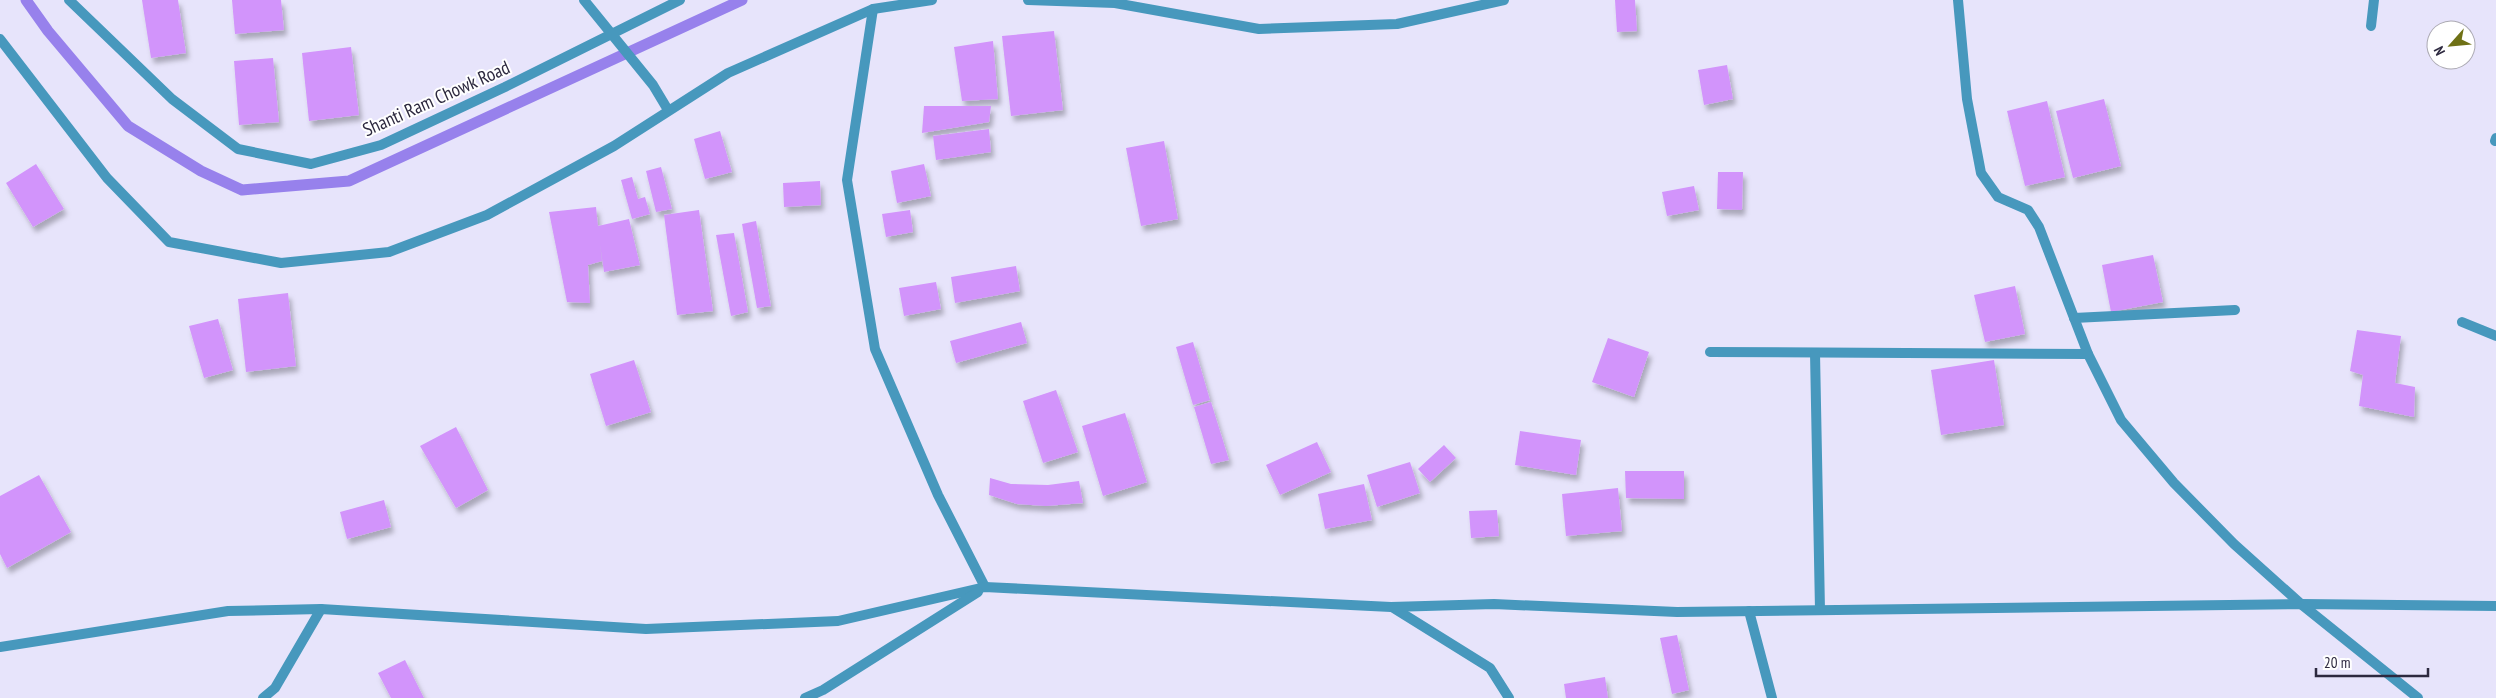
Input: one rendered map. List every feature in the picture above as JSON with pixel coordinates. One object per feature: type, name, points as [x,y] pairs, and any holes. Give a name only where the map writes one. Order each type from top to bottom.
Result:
[{"type":"street","name":"Shanti Ram Chowk Road","points":[[69,0],[172,99],[238,149],[311,164],[381,146],[615,38],[680,0]]},
{"type":"street","points":[[584,0],[653,85],[668,110]]},
{"type":"street","points":[[0,39],[106,178],[169,242],[280,262],[389,252],[486,215],[614,146],[728,73],[873,9],[932,0]]},
{"type":"street","points":[[1028,0],[1115,3],[1260,29],[1397,24],[1504,0]]},
{"type":"street","points":[[1958,0],[1967,99],[1981,173],[1998,197],[2028,210],[2039,227],[2088,354],[2121,420],[2174,484],[2234,544],[2301,604],[2418,698]]},
{"type":"street","points":[[2372,26],[2374,0]]},
{"type":"street","points":[[873,9],[847,180],[875,349],[938,495],[985,587]]},
{"type":"street","points":[[2074,318],[2235,310]]},
{"type":"street","points":[[2462,322],[2496,336]]},
{"type":"street","points":[[1710,352],[2088,354]]},
{"type":"street","points":[[1815,353],[1820,610]]},
{"type":"street","points":[[805,698],[823,690],[985,587]]},
{"type":"street","points":[[0,647],[228,611],[321,609],[646,630],[838,621],[985,587],[1391,607],[1494,604],[1676,612],[2301,604],[2496,606]]},
{"type":"street","points":[[1391,607],[1490,668],[1509,698]]},
{"type":"street","points":[[263,698],[275,688],[321,609]]},
{"type":"street","points":[[1749,611],[1772,698]]},
{"type":"building","points":[[142,0],[178,0],[186,53],[151,58]]},
{"type":"building","points":[[232,0],[281,0],[284,30],[235,34]]},
{"type":"building","points":[[1615,0],[1635,0],[1637,31],[1617,32]]},
{"type":"building","points":[[1054,31],[1063,110],[1011,116],[1002,36]]},
{"type":"building","points":[[993,41],[998,99],[962,101],[954,47]]},
{"type":"building","points":[[351,47],[359,115],[309,121],[302,53]]},
{"type":"building","points":[[273,58],[279,122],[239,125],[234,61]]},
{"type":"building","points":[[1727,65],[1733,99],[1704,105],[1698,70]]},
{"type":"building","points":[[2104,99],[2121,166],[2073,178],[2056,111]]},
{"type":"building","points":[[2047,101],[2065,177],[2025,186],[2007,111]]},
{"type":"building","points":[[924,106],[991,106],[989,122],[922,133]]},
{"type":"building","points":[[989,129],[991,152],[936,160],[933,136]]},
{"type":"building","points":[[720,131],[732,172],[705,179],[694,139]]},
{"type":"building","points":[[1164,141],[1178,219],[1141,226],[1126,148]]},
{"type":"building","points":[[36,164],[64,209],[33,227],[6,183]]},
{"type":"building","points":[[924,164],[931,196],[897,203],[891,171]]},
{"type":"building","points":[[661,167],[672,209],[656,212],[646,171]]},
{"type":"building","points":[[1718,172],[1743,172],[1742,210],[1717,209]]},
{"type":"building","points":[[632,177],[638,199],[645,197],[650,214],[632,219],[621,180]]},
{"type":"building","points":[[820,181],[821,205],[784,207],[783,183]]},
{"type":"building","points":[[1694,186],[1699,210],[1667,216],[1662,192]]},
{"type":"building","points":[[596,207],[598,226],[629,219],[640,265],[604,272],[600,244],[602,261],[588,265],[590,303],[567,302],[549,212]]},
{"type":"building","points":[[699,210],[713,311],[677,315],[664,215]]},
{"type":"building","points":[[910,210],[913,232],[886,237],[882,214]]},
{"type":"building","points":[[756,221],[771,306],[757,308],[742,224]]},
{"type":"building","points":[[734,233],[748,312],[731,316],[716,235]]},
{"type":"building","points":[[2153,255],[2163,302],[2111,312],[2102,265]]},
{"type":"building","points":[[1016,266],[1020,291],[955,303],[951,277]]},
{"type":"building","points":[[936,282],[941,309],[904,316],[899,288]]},
{"type":"building","points":[[2015,286],[2025,334],[1985,342],[1974,295]]},
{"type":"building","points":[[288,293],[296,366],[246,372],[238,299]]},
{"type":"building","points":[[218,319],[233,370],[204,378],[189,326]]},
{"type":"building","points":[[1021,322],[1027,343],[956,363],[950,341]]},
{"type":"building","points":[[2357,330],[2401,336],[2395,383],[2415,387],[2414,417],[2359,406],[2363,375],[2350,371]]},
{"type":"building","points":[[1608,338],[1649,352],[1634,397],[1592,382]]},
{"type":"building","points":[[1193,342],[1210,400],[1193,405],[1176,347]]},
{"type":"building","points":[[634,360],[651,412],[606,426],[590,374]]},
{"type":"building","points":[[1994,360],[2004,425],[1941,435],[1931,370]]},
{"type":"building","points":[[1056,390],[1078,452],[1043,463],[1023,401]]},
{"type":"building","points":[[1211,402],[1229,460],[1211,464],[1194,407]]},
{"type":"building","points":[[1125,413],[1147,482],[1103,496],[1082,426]]},
{"type":"building","points":[[456,427],[488,490],[456,508],[420,446]]},
{"type":"building","points":[[1520,431],[1581,440],[1576,475],[1515,465]]},
{"type":"building","points":[[1317,442],[1331,472],[1280,495],[1266,465]]},
{"type":"building","points":[[1444,445],[1456,458],[1430,482],[1418,469]]},
{"type":"building","points":[[1410,462],[1420,493],[1377,507],[1367,475]]},
{"type":"building","points":[[1625,471],[1684,471],[1684,499],[1626,498]]},
{"type":"building","points":[[39,475],[71,532],[7,568],[0,554],[0,496]]},
{"type":"building","points":[[990,478],[1011,484],[1048,485],[1079,481],[1083,503],[1046,506],[1017,504],[989,495]]},
{"type":"building","points":[[1364,484],[1372,520],[1325,529],[1318,494]]},
{"type":"building","points":[[1618,488],[1622,531],[1566,536],[1562,494]]},
{"type":"building","points":[[384,500],[391,527],[347,539],[340,512]]},
{"type":"building","points":[[1497,510],[1499,536],[1471,538],[1469,511]]},
{"type":"building","points":[[1677,635],[1689,690],[1672,694],[1660,638]]},
{"type":"building","points":[[405,660],[424,698],[391,698],[378,673]]},
{"type":"building","points":[[1605,677],[1608,698],[1566,698],[1564,684]]},
{"type":"waterway","points":[[26,0],[48,31],[128,126],[201,171],[242,190],[349,181],[742,0]]}]
